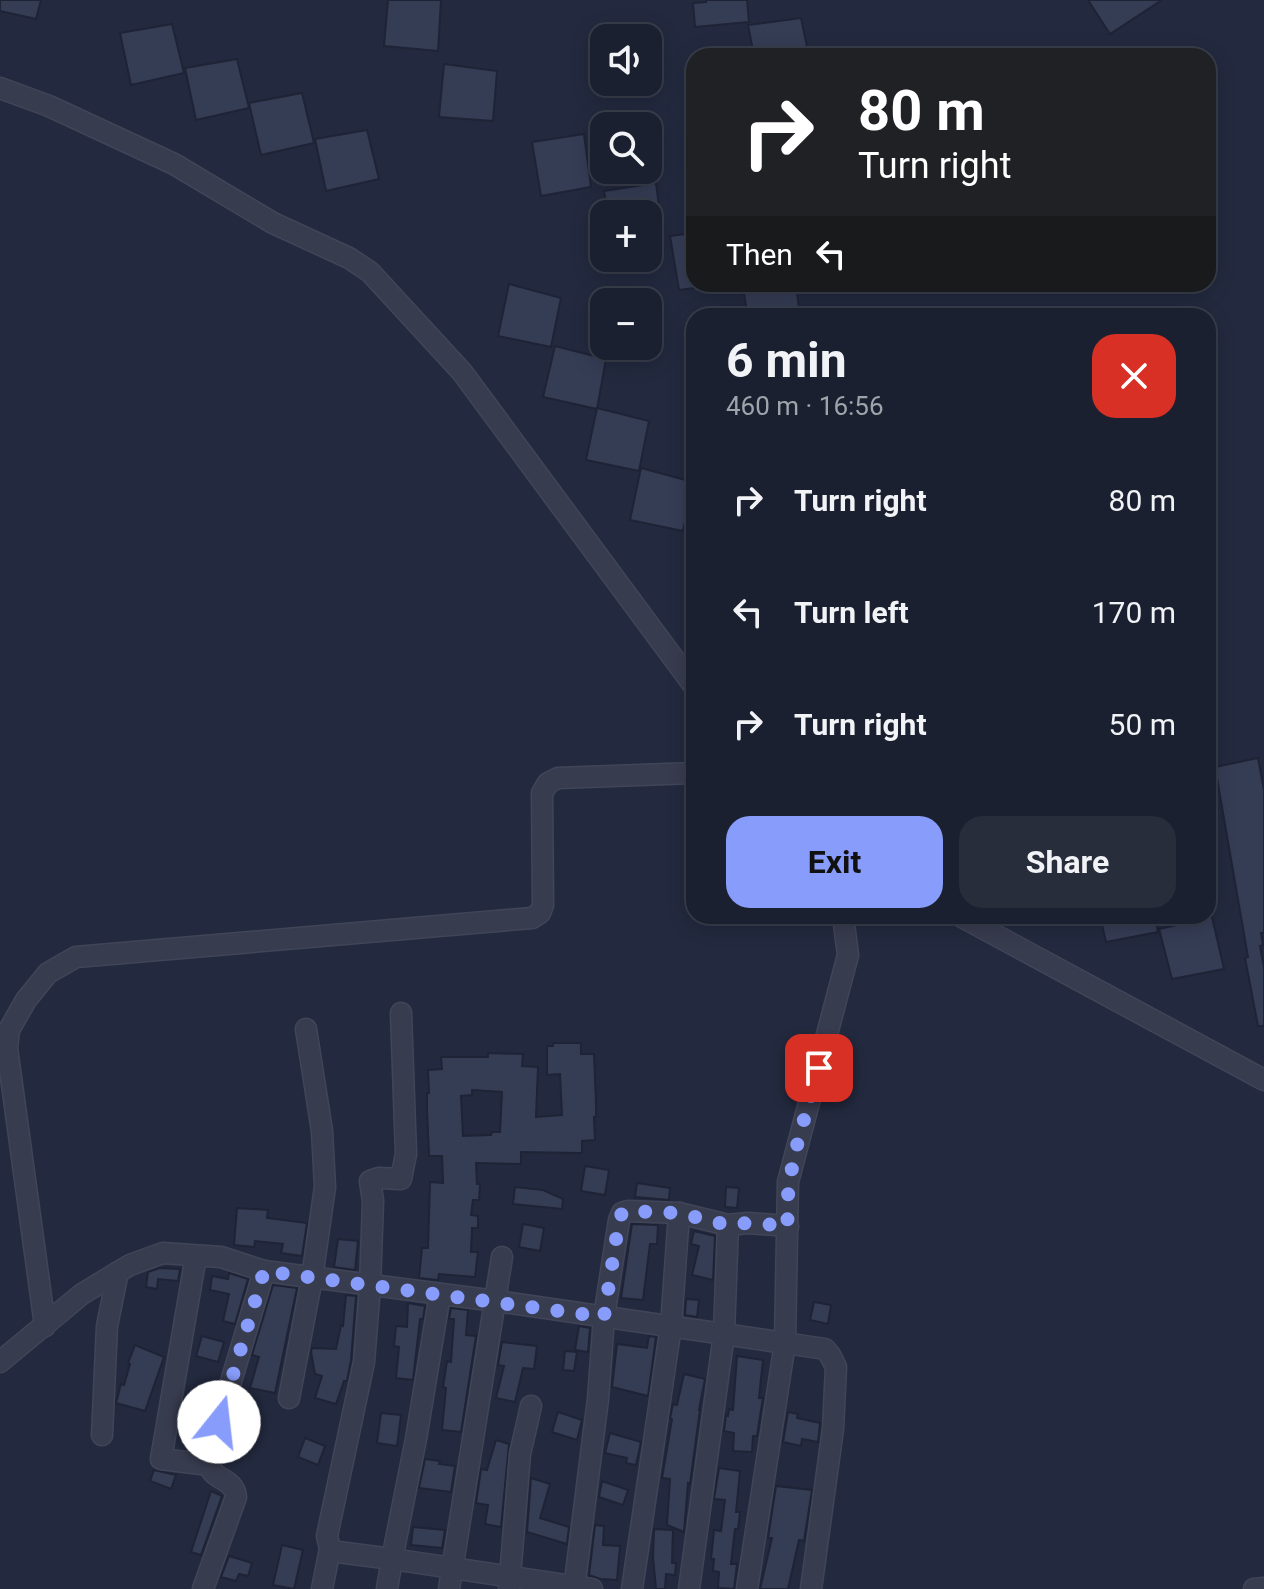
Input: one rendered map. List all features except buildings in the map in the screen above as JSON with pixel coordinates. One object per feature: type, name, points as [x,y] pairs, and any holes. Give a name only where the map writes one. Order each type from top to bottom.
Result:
[{"type":"street","points":[[0,88],[49,106],[174,164],[273,223],[349,258],[370,272],[462,372],[686,675]]},
{"type":"street","points":[[45,1326],[7,1048],[9,1030],[26,1000],[48,973],[76,957],[532,918],[540,913],[543,905],[542,793],[548,783],[558,778],[686,773]]},
{"type":"street","points":[[747,1589],[785,1343],[788,1182],[848,955],[844,924]]},
{"type":"street","points":[[975,924],[1264,1080]]},
{"type":"street","points":[[322,1589],[330,1549],[327,1536],[364,1362],[373,1201],[370,1181],[379,1178],[401,1179],[406,1154],[401,1013]]},
{"type":"street","points":[[289,1398],[312,1278],[325,1187],[322,1131],[306,1029]]},
{"type":"street","points":[[330,1549],[392,1559],[451,1579],[580,1588],[604,1317],[622,1213],[679,1213],[728,1225],[788,1226]]},
{"type":"street","points":[[632,1589],[671,1326],[679,1213]]},
{"type":"street","points":[[689,1589],[724,1334],[728,1225]]},
{"type":"street","points":[[0,1362],[82,1294],[130,1265],[163,1253],[221,1257],[264,1271],[825,1349],[836,1367],[833,1429],[811,1589]]},
{"type":"street","points":[[196,1256],[161,1459],[209,1465]]},
{"type":"street","points":[[451,1579],[502,1257]]},
{"type":"street","points":[[203,1589],[236,1497],[235,1489],[213,1473],[209,1465],[210,1452],[264,1271]]},
{"type":"street","points":[[102,1435],[107,1326],[118,1272]]},
{"type":"street","points":[[387,1589],[440,1294]]},
{"type":"street","points":[[510,1583],[520,1454],[531,1406]]},
{"type":"street","points":[[1254,1589],[1264,1588]]},
{"type":"route","points":[[219,1422],[264,1271],[604,1317],[622,1213],[679,1213],[728,1225],[788,1226],[788,1182],[819,1068]]}]
